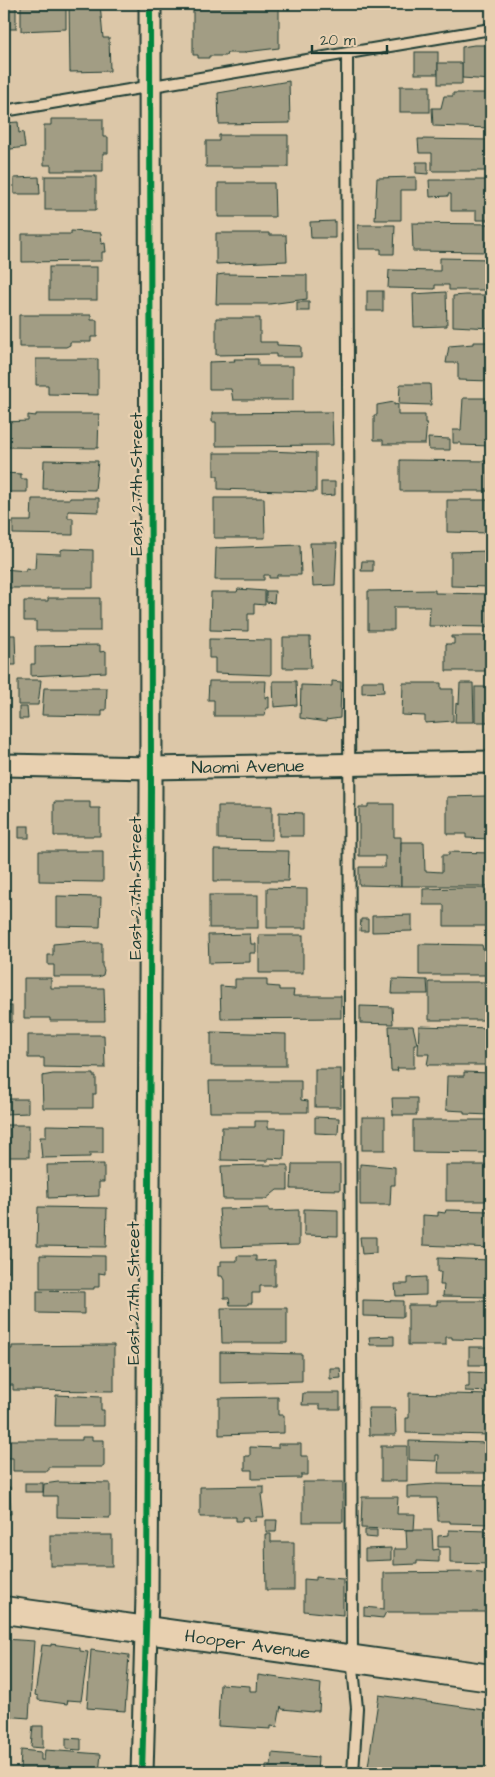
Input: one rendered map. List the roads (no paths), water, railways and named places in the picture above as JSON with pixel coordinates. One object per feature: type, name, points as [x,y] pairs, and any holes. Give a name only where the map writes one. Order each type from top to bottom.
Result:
[{"type":"street","name":"East 27th Street","points":[[142,1773],[146,1631],[151,768],[150,4]]},
{"type":"street","name":"Naomi Avenue","points":[[4,765],[151,768],[491,762]]},
{"type":"street","name":"Hooper Avenue","points":[[4,1610],[491,1678]]},
{"type":"lane","points":[[4,111],[491,29]]},
{"type":"lane","points":[[347,54],[352,1658],[357,1708],[353,1773]]}]
